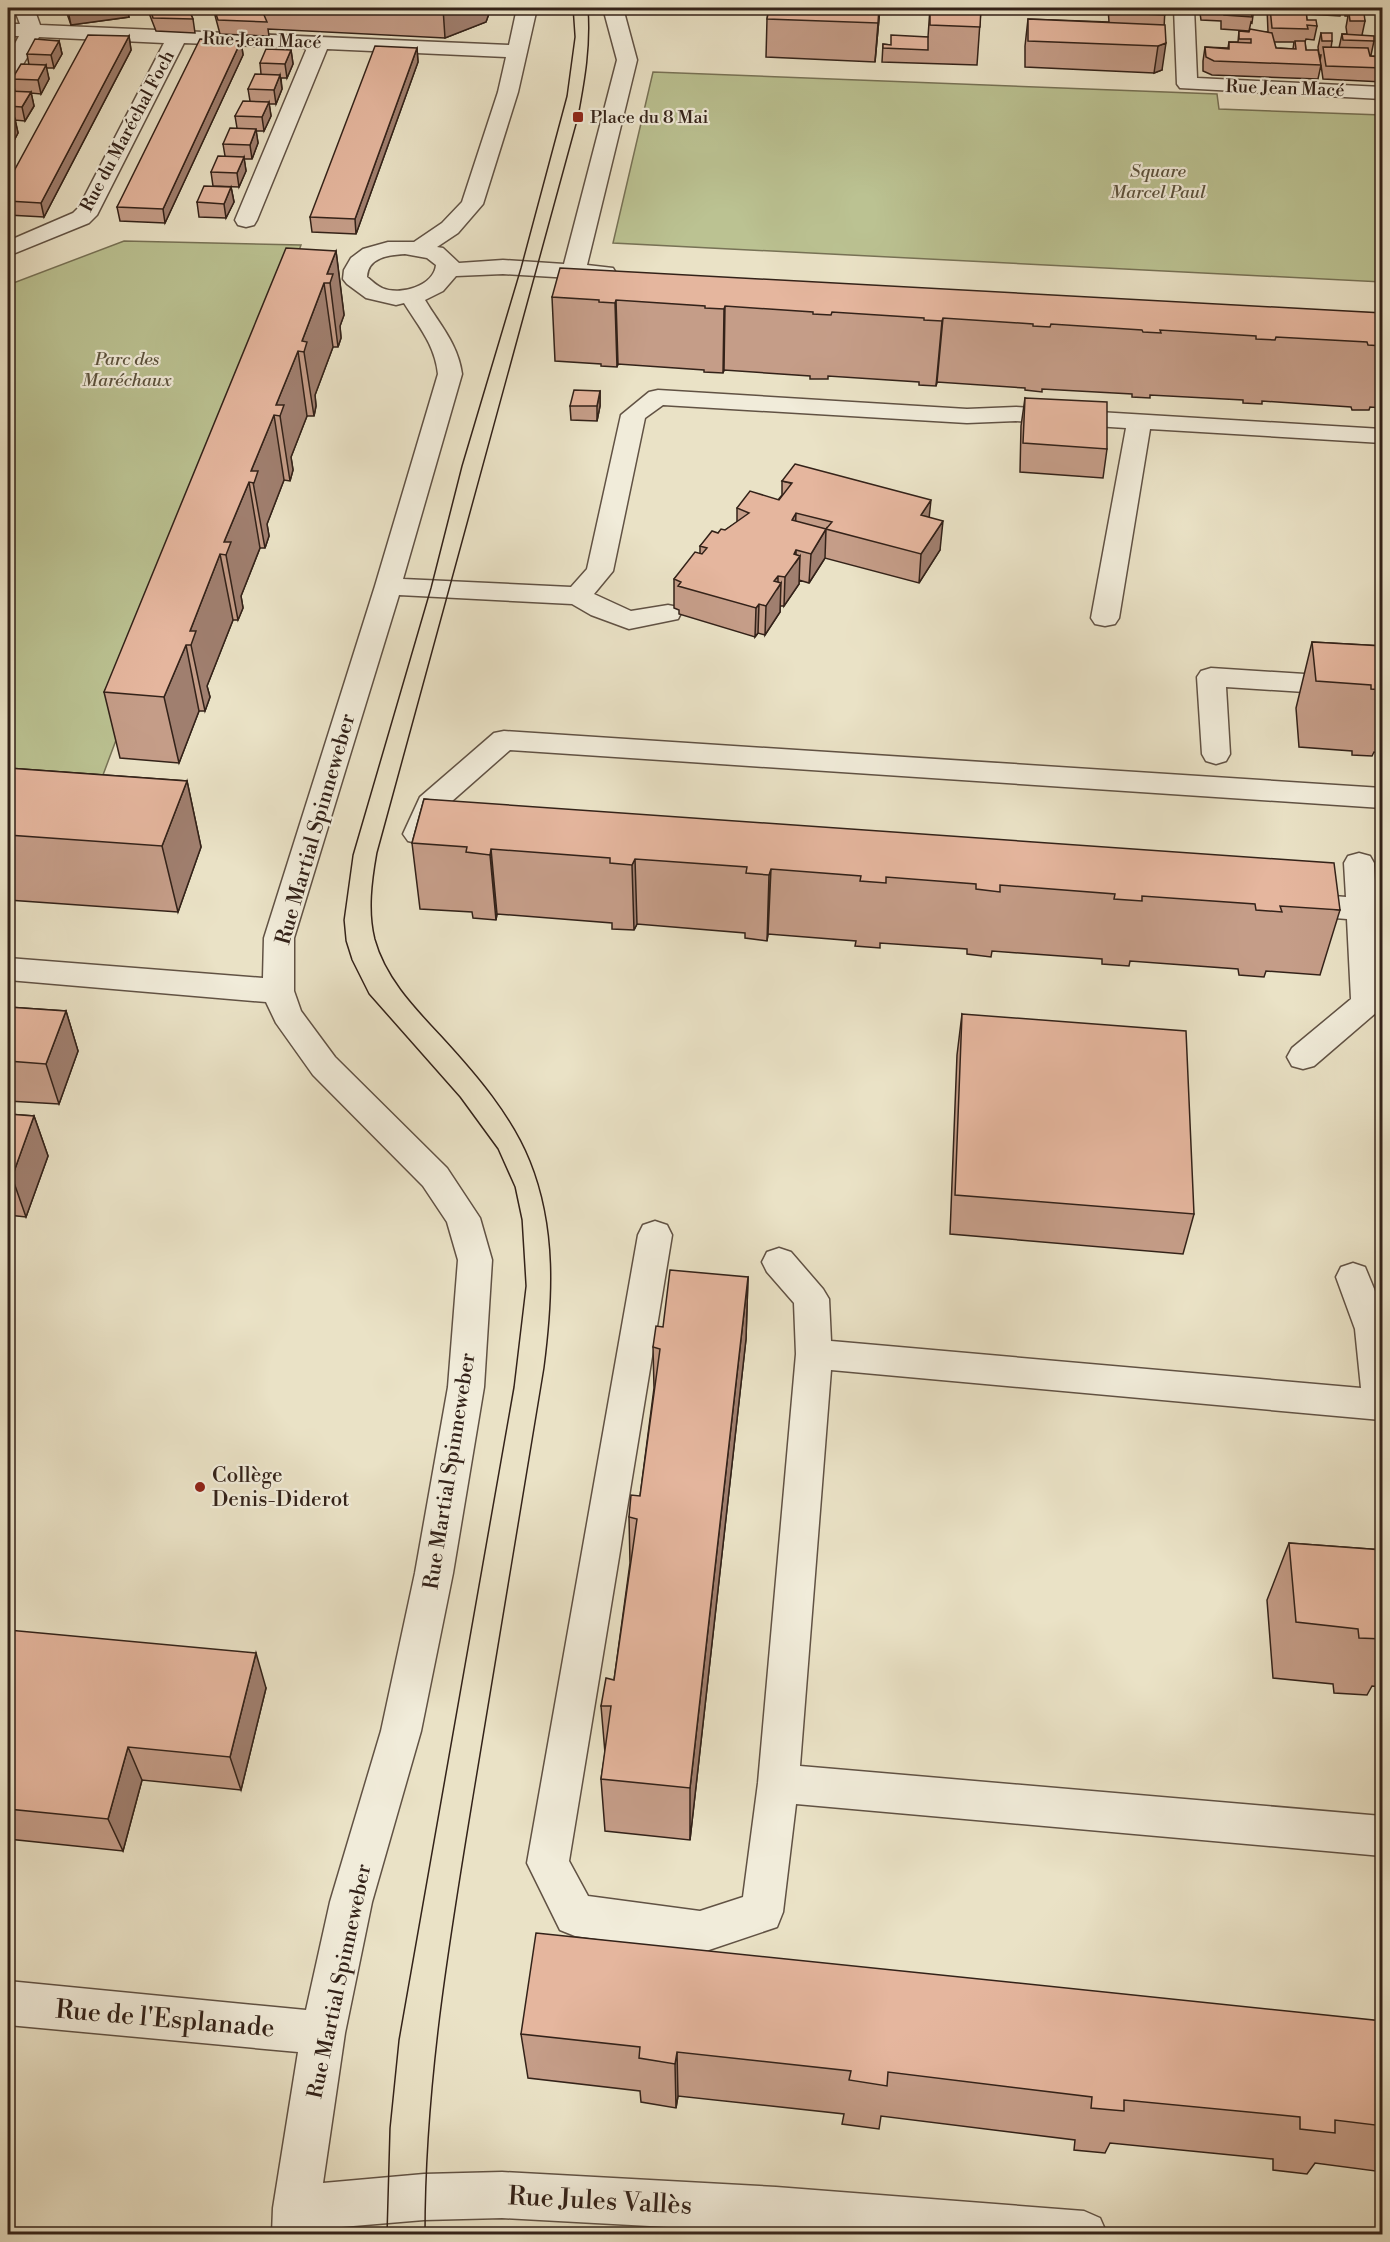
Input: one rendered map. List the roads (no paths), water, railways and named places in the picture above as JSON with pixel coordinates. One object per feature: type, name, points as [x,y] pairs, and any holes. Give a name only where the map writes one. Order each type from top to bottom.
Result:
[{"type":"street","points":[[8,74],[32,31],[24,8]]},
{"type":"street","points":[[420,248],[450,228],[472,204],[508,92],[527,8]]},
{"type":"street","points":[[574,271],[627,60],[613,8]]},
{"type":"street","name":"Rue Jean Macé","points":[[1184,8],[1187,84],[1383,93]]},
{"type":"street","name":"Rue Jean Macé","points":[[8,30],[516,51]]},
{"type":"street","name":"Rue du Maréchal Foch","points":[[8,249],[81,218],[89,210],[177,37]]},
{"type":"street","points":[[246,220],[319,43]]},
{"type":"street","points":[[390,248],[420,248],[441,256],[449,270],[446,278],[438,286],[411,296],[390,296],[370,292],[355,279],[354,272],[358,264],[376,252],[390,248]]},
{"type":"street","points":[[449,270],[503,267],[628,275]]},
{"type":"street","name":"Rue Martial Spinneweber","points":[[295,2221],[323,2033],[351,1902],[401,1731],[434,1573],[466,1388],[475,1260],[463,1218],[435,1177],[324,1066],[287,1015],[278,991],[279,938],[388,586],[450,374],[450,357],[426,316],[411,296]]},
{"type":"street","points":[[578,596],[600,571],[633,415],[658,397],[967,416],[1016,414],[1383,436]]},
{"type":"street","points":[[1106,618],[1140,422]]},
{"type":"street","points":[[388,586],[578,596],[601,609],[629,620],[668,613]]},
{"type":"street","points":[[1215,754],[1211,677],[1383,688]]},
{"type":"street","points":[[454,837],[418,834],[430,804],[504,740],[1383,798]]},
{"type":"street","points":[[1303,1057],[1367,1003],[1359,864]]},
{"type":"street","points":[[1267,902],[1362,909]]},
{"type":"street","points":[[8,969],[278,991]]},
{"type":"street","points":[[655,1235],[548,1863],[575,1915],[700,1932],[762,1912],[778,1783],[814,1354],[811,1299],[779,1262]]},
{"type":"street","points":[[814,1354],[1381,1405],[1373,1329],[1353,1277]]},
{"type":"street","points":[[778,1783],[1383,1836]]},
{"type":"street","name":"Rue de l'Esplanade","points":[[8,2003],[323,2033]]},
{"type":"street","name":"Rue Jules Vallès","points":[[295,2221],[415,2198],[502,2194],[775,2222],[1043,2229],[1084,2235]]},
{"type":"tram line","points":[[387,2234],[390,2128],[399,2040],[514,1387],[526,1286],[522,1220],[515,1187],[498,1149],[460,1097],[369,994],[352,960],[346,941],[344,920],[353,855],[431,588],[462,466],[521,268],[567,96],[575,37],[573,8]]},
{"type":"tram line","points":[[425,2234],[429,2124],[447,1960],[544,1368],[551,1264],[549,1238],[539,1186],[522,1144],[504,1112],[481,1082],[403,993],[386,967],[375,939],[372,896],[377,853],[578,117],[588,49],[588,8]]},
{"type":"place","name":"Place du 8 Mai","points":[[578,117]]},
{"type":"place","name":"Collège Denis-Diderot","points":[[200,1487]]},
{"type":"park label","name":"Square Marcel Paul","points":[[1158,181]]},
{"type":"park label","name":"Parc des Maréchaux","points":[[127,370]]}]
